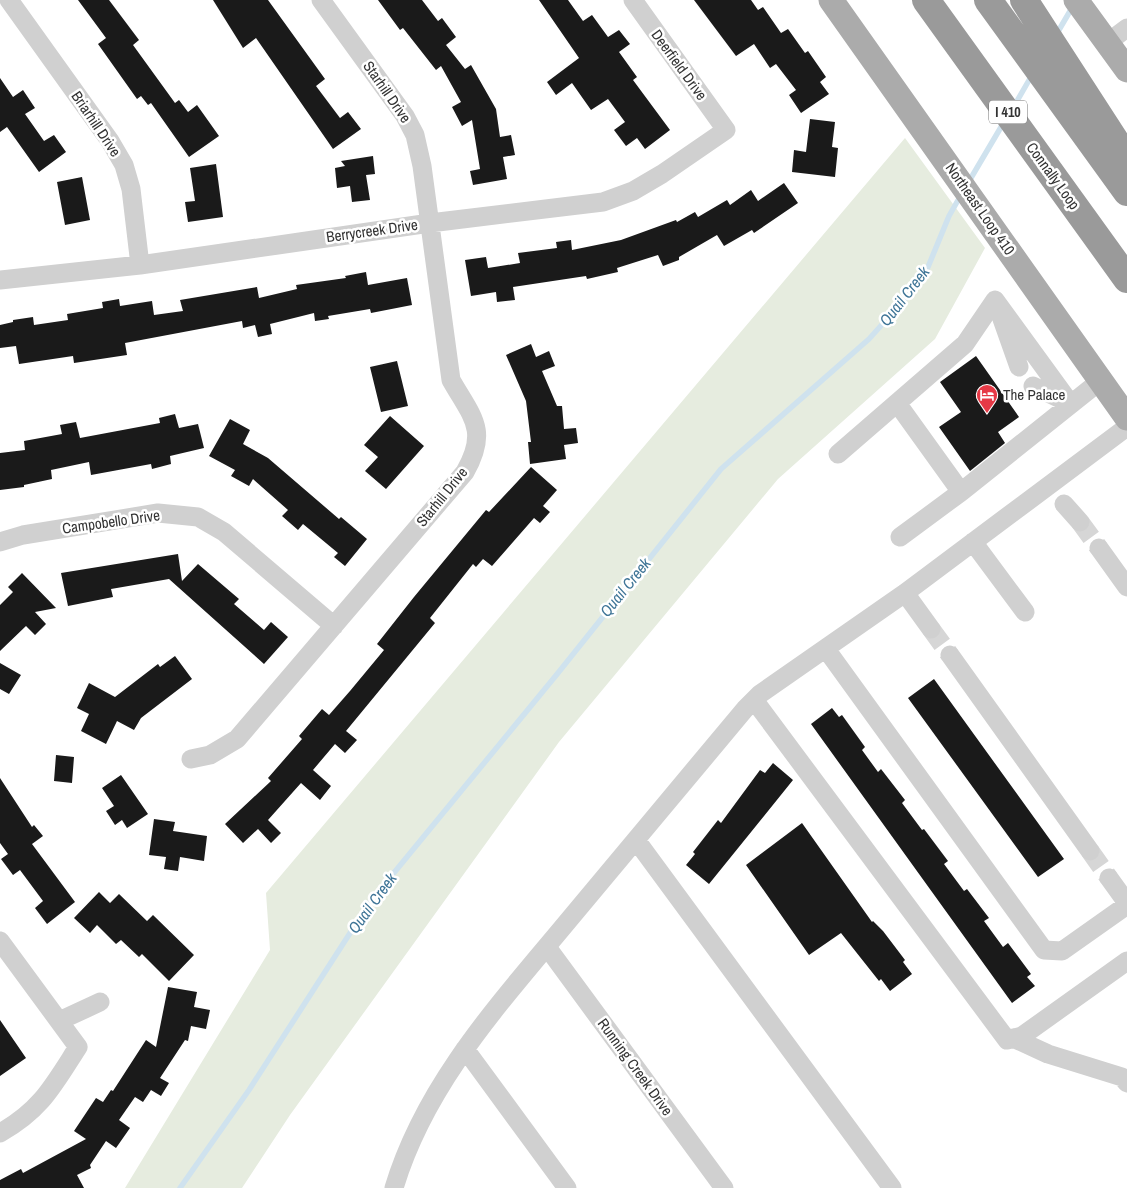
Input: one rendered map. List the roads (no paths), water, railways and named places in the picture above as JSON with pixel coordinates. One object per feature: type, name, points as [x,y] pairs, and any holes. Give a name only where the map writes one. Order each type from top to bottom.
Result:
[{"type":"highway","name":"Connally Loop","points":[[926,0],[1127,279]]},
{"type":"highway","points":[[988,0],[1094,127],[1127,159]]},
{"type":"highway","points":[[1024,0],[1094,127],[1127,192]]},
{"type":"main road","name":"Northeast Loop 410","points":[[831,0],[1127,418]]},
{"type":"main road","points":[[1076,0],[1127,70]]},
{"type":"street","name":"Briarhill Drive","points":[[9,0],[110,141],[124,165],[131,189],[140,265]]},
{"type":"street","name":"Starhill Drive","points":[[191,759],[210,755],[237,739],[465,472],[476,453],[477,428],[466,403],[451,380],[422,166],[415,135],[405,116],[321,0]]},
{"type":"street","name":"Deerfield Drive","points":[[633,0],[726,130]]},
{"type":"street","points":[[1102,36],[1127,28]]},
{"type":"street","name":"Berrycreek Drive","points":[[0,280],[140,265],[430,223],[603,202],[633,190],[662,174],[726,130]]},
{"type":"street","points":[[995,300],[1070,403]]},
{"type":"street","points":[[995,300],[1019,367]]},
{"type":"street","points":[[838,454],[965,344],[995,300]]},
{"type":"street","points":[[900,537],[962,492],[1070,403],[1100,381]]},
{"type":"street","points":[[1033,386],[1070,403]]},
{"type":"street","points":[[897,403],[962,492]]},
{"type":"street","points":[[394,1188],[417,1127],[443,1079],[489,1016],[754,700],[905,592],[1127,428]]},
{"type":"street","points":[[1064,504],[1080,522]]},
{"type":"street","name":"Campobello Drive","points":[[0,542],[23,536],[158,513],[198,517],[224,532],[334,626]]},
{"type":"street","points":[[973,542],[1024,612]]},
{"type":"street","points":[[1100,548],[1127,587]]},
{"type":"street","points":[[905,592],[931,629]]},
{"type":"street","points":[[826,648],[1044,950],[1062,951],[1127,904],[1109,878]]},
{"type":"street","points":[[950,656],[1090,851]]},
{"type":"street","points":[[754,700],[1007,1040],[1022,1036],[1127,961]]},
{"type":"street","points":[[636,840],[892,1188]]},
{"type":"street","points":[[0,941],[78,1047],[46,1097],[35,1110],[0,1133]]},
{"type":"street","name":"Running Creek Drive","points":[[547,947],[724,1188]]},
{"type":"street","points":[[59,1021],[100,1002]]},
{"type":"street","points":[[1013,1038],[1048,1054],[1122,1077],[1127,1083]]},
{"type":"street","points":[[465,1049],[567,1188]]},
{"type":"waterway","name":"Quail Creek","points":[[1056,35],[1073,6]]},
{"type":"waterway","name":"Quail Creek","points":[[1013,108],[1032,75]]},
{"type":"waterway","name":"Quail Creek","points":[[968,183],[1004,122]]},
{"type":"waterway","name":"Quail Creek","points":[[180,1188],[249,1090],[370,902],[558,673],[721,469],[869,339],[905,299],[928,267],[949,216],[961,195]]},
{"type":"tunnel","points":[[1080,522],[1099,548]]},
{"type":"tunnel","points":[[931,629],[950,655]]},
{"type":"tunnel","points":[[1090,851],[1109,878]]},
{"type":"place","name":"The Palace","points":[[987,414]]}]
